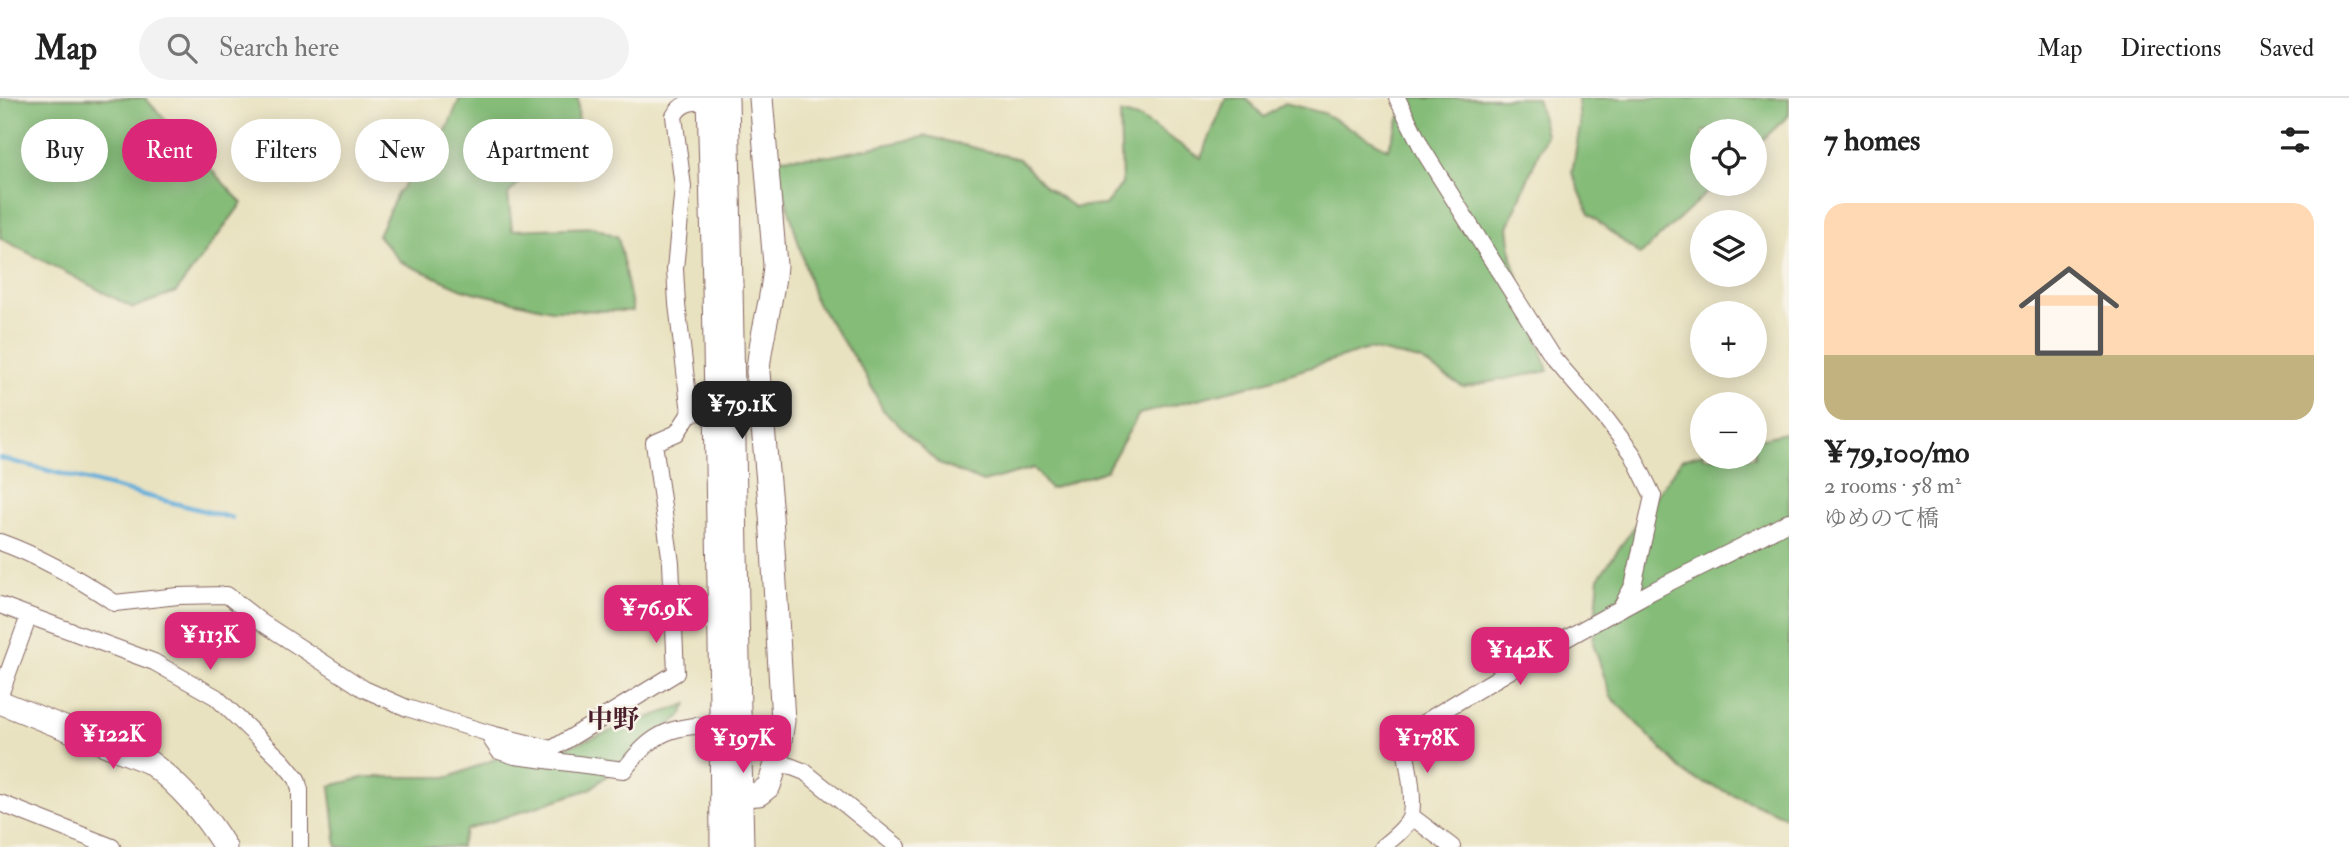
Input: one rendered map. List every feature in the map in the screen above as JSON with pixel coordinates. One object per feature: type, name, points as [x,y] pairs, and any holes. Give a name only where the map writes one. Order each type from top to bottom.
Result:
[{"type":"street","points":[[741,795],[759,794],[769,786],[777,761],[783,721],[759,357],[774,285],[775,265],[761,98]]},
{"type":"street","points":[[1397,98],[1423,150],[1554,359],[1632,453],[1653,496],[1633,586],[1620,609]]},
{"type":"street","points":[[0,542],[27,551],[73,574],[115,603],[178,596],[227,595],[261,622],[365,689],[407,708],[491,734],[552,749],[676,673],[671,563],[654,443],[677,433],[690,413],[676,292],[675,269],[683,187],[674,116],[678,107],[685,103],[715,99],[722,285],[727,713],[722,847]]},
{"type":"street","points":[[690,413],[761,408]]},
{"type":"street","points":[[1382,847],[1394,838],[1411,816],[1403,736],[1463,698],[1620,609],[1742,548],[1789,521]]},
{"type":"street","points":[[0,606],[154,662],[216,697],[297,779],[300,790],[300,847]]},
{"type":"street","points":[[0,695],[29,616]]},
{"type":"street","points":[[0,702],[149,762],[167,775],[189,798],[214,828],[225,847]]},
{"type":"street","points":[[491,734],[493,745],[499,751],[515,756],[624,769],[643,746],[670,730],[727,713]]},
{"type":"street","points":[[727,713],[741,795],[742,847]]},
{"type":"street","points":[[777,761],[805,772],[898,847]]},
{"type":"street","points":[[0,803],[112,847]]},
{"type":"street","points":[[1411,816],[1452,847]]},
{"type":"green space","points":[[0,98],[145,98],[164,119],[122,119],[122,182],[217,182],[217,176],[242,203],[176,292],[133,308],[0,238]]},
{"type":"green space","points":[[460,98],[578,98],[578,119],[463,119],[463,182],[520,182],[508,194],[512,230],[594,227],[618,237],[633,311],[551,310],[465,290],[401,262],[378,235],[397,194],[406,182],[449,182],[449,124]]},
{"type":"green space","points":[[1226,98],[1246,98],[1264,117],[1285,103],[1323,113],[1388,149],[1407,98],[1537,98],[1546,135],[1508,227],[1512,258],[1548,371],[1463,387],[1420,360],[1368,349],[1264,382],[1139,414],[1106,471],[1050,489],[1034,468],[983,482],[939,464],[883,410],[865,374],[815,300],[774,158],[831,156],[927,136],[1019,159],[1046,187],[1074,207],[1105,205],[1122,184],[1120,113],[1141,119],[1201,158]]},
{"type":"green space","points":[[1578,98],[1789,98],[1789,115],[1767,136],[1767,119],[1690,119],[1690,196],[1703,196],[1640,255],[1589,214],[1572,173],[1580,125]]},
{"type":"green space","points":[[1789,432],[1789,818],[1688,776],[1611,697],[1593,643],[1599,577],[1682,459],[1690,457],[1690,469],[1767,469],[1767,437]]},
{"type":"green space","points":[[687,704],[681,716],[590,789],[466,830],[460,847],[337,847],[330,786],[366,777],[450,777],[500,757],[569,746]]},
{"type":"waterway","points":[[0,458],[232,518]]},
{"type":"district","name":"中野","points":[[613,720]]}]
